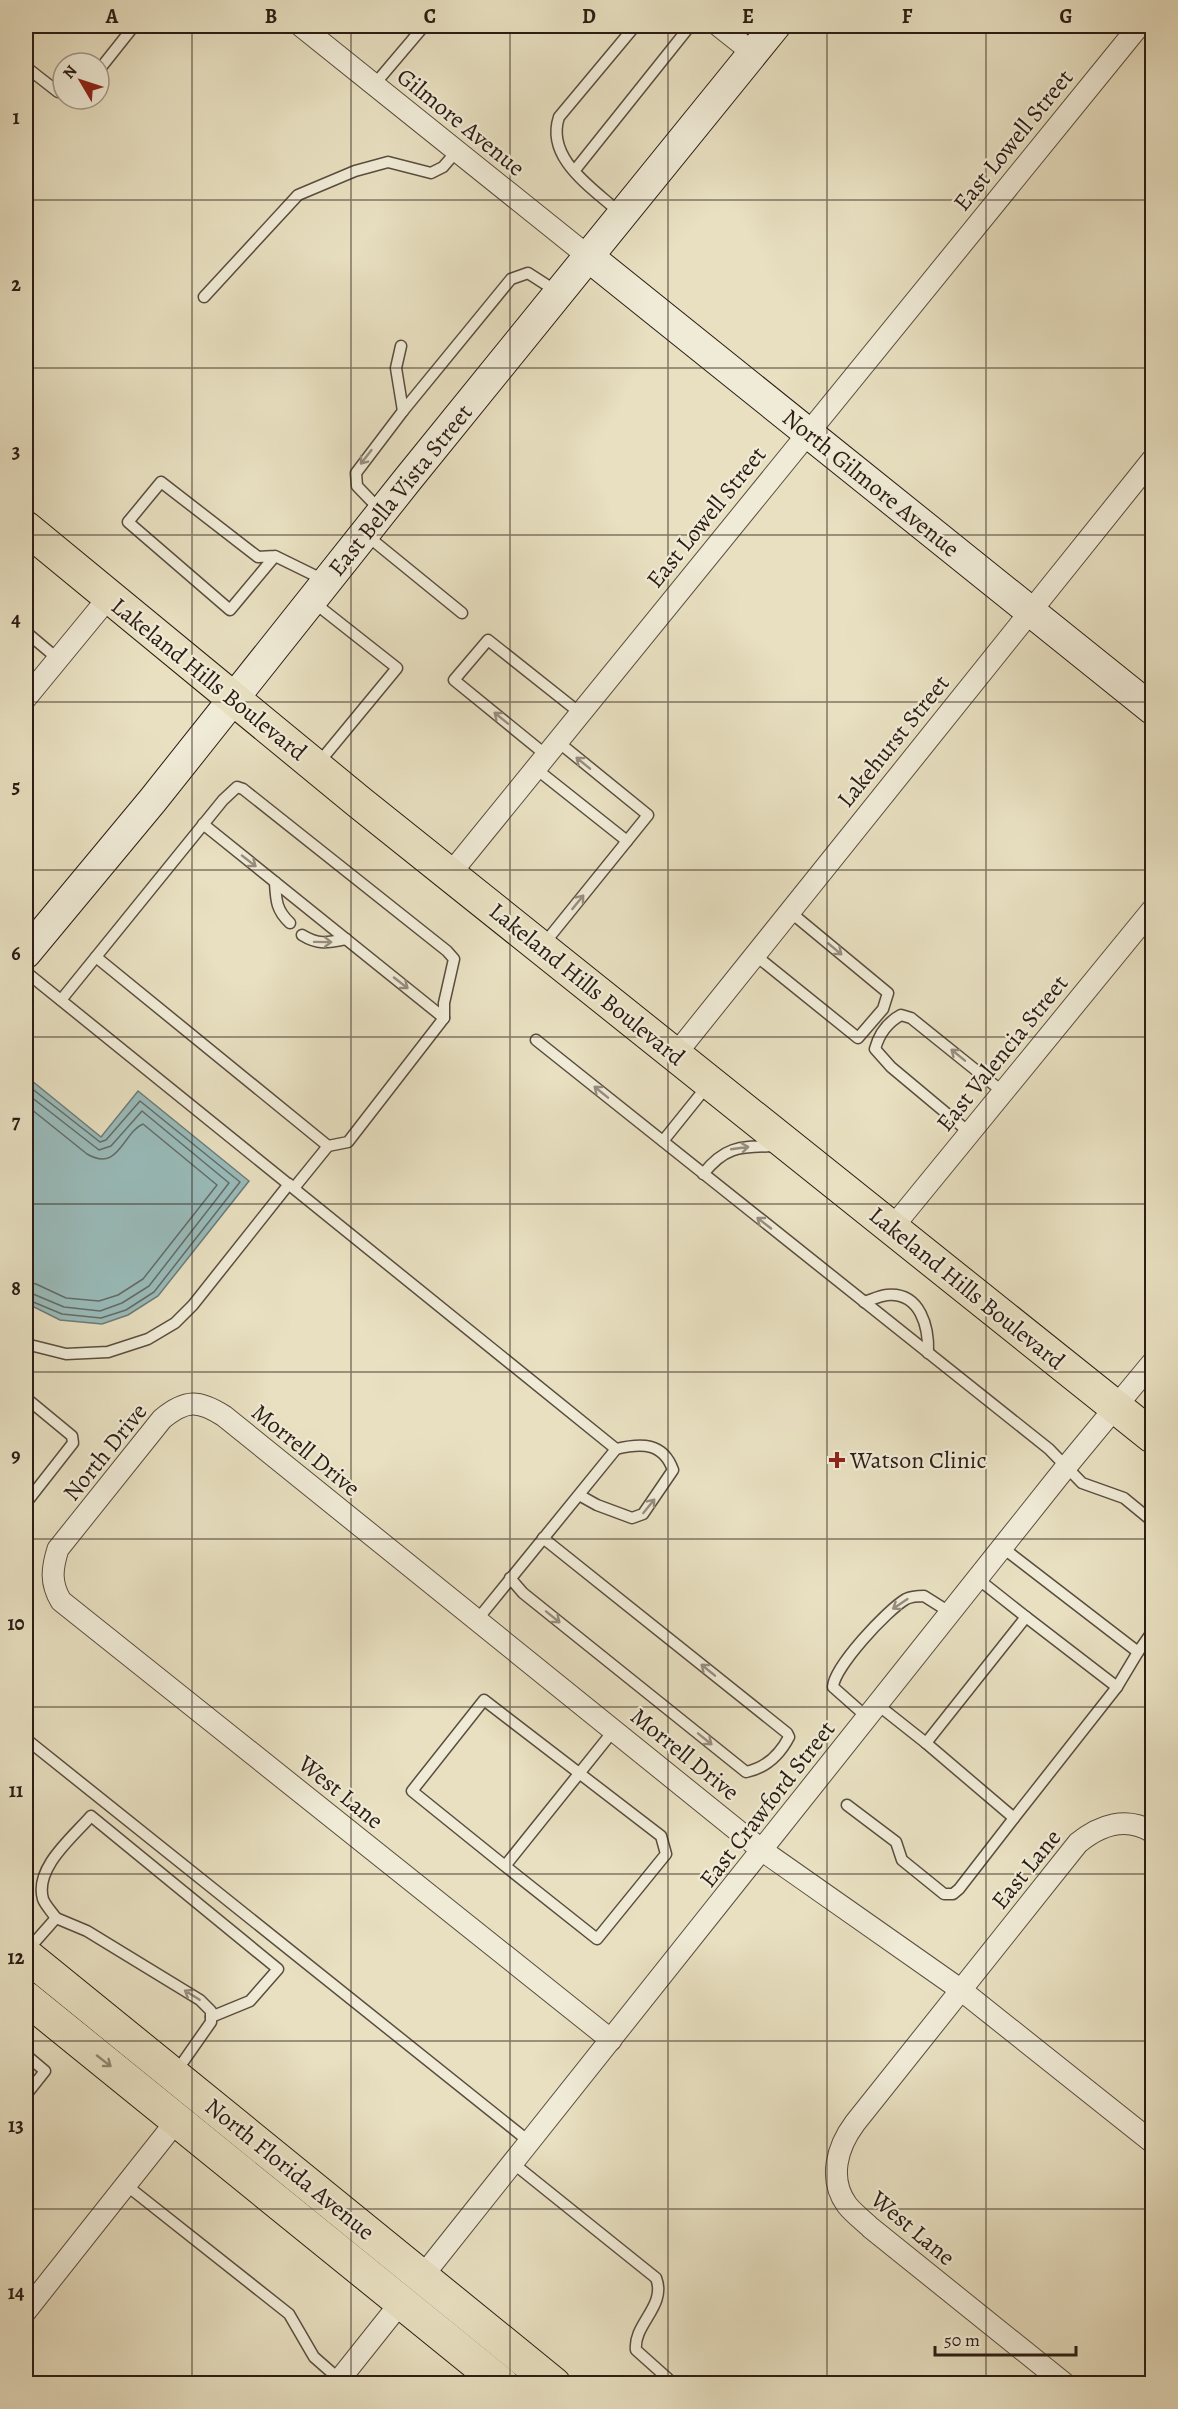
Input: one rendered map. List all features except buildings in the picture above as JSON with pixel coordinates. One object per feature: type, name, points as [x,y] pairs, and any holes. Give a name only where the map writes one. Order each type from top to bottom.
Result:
[{"type":"main road","name":"Lakeland Hills Boulevard","points":[[26,528],[315,766],[1152,1436]]},
{"type":"main road","name":"North Florida Avenue","points":[[26,1954],[173,2074],[412,2289],[502,2384]]},
{"type":"main road","points":[[26,1978],[84,2022],[134,2043]]},
{"type":"main road","name":"North Florida Avenue","points":[[26,1998],[204,2140],[412,2289],[554,2384]]},
{"type":"main road","points":[[412,2289],[416,2300],[425,2304],[529,2384]]},
{"type":"street","name":"Gilmore Avenue","points":[[302,26],[589,257]]},
{"type":"street","points":[[719,26],[753,53]]},
{"type":"street","name":"East Bella Vista Street","points":[[26,953],[234,700],[373,522],[775,26]]},
{"type":"street","name":"East Lowell Street","points":[[450,874],[1140,26]]},
{"type":"street","name":"North Gilmore Avenue","points":[[589,257],[1152,709]]},
{"type":"street","name":"Lakehurst Street","points":[[675,1055],[1152,460]]},
{"type":"street","points":[[26,698],[109,597]]},
{"type":"street","name":"East Valencia Street","points":[[892,1228],[1152,910]]},
{"type":"street","name":"East Crawford Street","points":[[337,2381],[531,2143],[1066,1467],[1152,1363]]},
{"type":"street","name":"North Drive","points":[[53,1575],[58,1549],[162,1419],[173,1410],[191,1403]]},
{"type":"street","name":"Morrell Drive","points":[[191,1403],[206,1404],[224,1416],[763,1851],[961,1990],[1152,2142]]},
{"type":"street","name":"West Lane","points":[[53,1575],[55,1590],[61,1601],[611,2040]]},
{"type":"street","name":"East Lane","points":[[961,1990],[1078,1843],[1092,1832],[1109,1825],[1129,1824],[1152,1832]]},
{"type":"street","name":"West Lane","points":[[961,1990],[843,2139],[837,2161],[837,2184],[847,2205],[872,2228],[1065,2384]]},
{"type":"street","points":[[26,2311],[178,2120]]},
{"type":"lane","points":[[111,55],[134,26]]},
{"type":"lane","points":[[374,85],[424,26]]},
{"type":"lane","points":[[623,215],[574,170],[558,148],[555,138],[559,117],[635,26]]},
{"type":"lane","points":[[574,170],[690,26]]},
{"type":"lane","points":[[26,66],[51,86]]},
{"type":"lane","points":[[204,297],[298,195],[355,171],[388,162],[431,173],[443,166],[456,152]]},
{"type":"lane","points":[[462,613],[373,522],[357,486],[356,473],[403,411],[511,279],[528,273],[559,294]]},
{"type":"lane","points":[[401,346],[396,368],[403,411]]},
{"type":"lane","points":[[275,556],[230,610],[128,522],[161,482],[258,557],[275,556],[306,569],[319,591],[397,668],[315,766]]},
{"type":"lane","points":[[26,632],[58,659]]},
{"type":"lane","points":[[580,713],[488,640],[454,680],[546,755],[627,841]]},
{"type":"lane","points":[[541,948],[648,815],[546,755]]},
{"type":"lane","points":[[26,1344],[66,1354],[108,1352],[148,1340],[175,1323],[193,1305],[291,1186],[328,1146],[348,1142],[444,1017],[444,1003],[454,959],[447,951],[243,789],[232,789],[61,1000]]},
{"type":"lane","points":[[203,825],[444,1017]]},
{"type":"lane","points":[[276,882],[276,903],[280,915],[290,923]]},
{"type":"lane","points":[[755,955],[858,1038],[883,1009],[888,993],[789,911]]},
{"type":"lane","points":[[302,934],[315,943],[326,944],[346,939]]},
{"type":"lane","points":[[96,957],[328,1146]]},
{"type":"lane","points":[[26,972],[616,1449]]},
{"type":"lane","points":[[970,1133],[891,1067],[875,1049],[878,1038],[892,1020],[902,1015],[911,1018],[1003,1092]]},
{"type":"lane","points":[[536,1040],[1048,1449],[1082,1483],[1124,1498],[1152,1521]]},
{"type":"lane","points":[[663,1141],[710,1083]]},
{"type":"lane","points":[[703,1174],[712,1163],[736,1147],[788,1145]]},
{"type":"lane","points":[[864,1302],[887,1295],[907,1300],[923,1316],[927,1325],[928,1353]]},
{"type":"lane","points":[[26,1398],[72,1436],[73,1443],[26,1503]]},
{"type":"lane","points":[[477,1620],[616,1449],[639,1443],[657,1447],[669,1459],[673,1470],[671,1477],[643,1514],[632,1518],[597,1505],[579,1495]]},
{"type":"lane","points":[[510,1578],[523,1593],[746,1772],[760,1769],[783,1746],[789,1737],[787,1733],[543,1538]]},
{"type":"lane","points":[[1003,1548],[1138,1652]]},
{"type":"lane","points":[[978,1578],[1117,1687]]},
{"type":"lane","points":[[951,1613],[924,1596],[907,1599],[890,1611],[837,1673],[833,1688],[837,1693],[926,1743],[1014,1818]]},
{"type":"lane","points":[[926,1743],[1026,1617]]},
{"type":"lane","points":[[847,1805],[896,1842],[902,1860],[944,1894],[950,1894],[959,1889],[1117,1687],[1152,1632]]},
{"type":"lane","points":[[484,1700],[661,1836],[666,1854],[597,1939],[505,1866],[412,1791],[484,1700]]},
{"type":"lane","points":[[505,1866],[614,1730]]},
{"type":"lane","points":[[26,1739],[531,2143]]},
{"type":"lane","points":[[173,2074],[203,2037],[211,2022],[211,2017],[211,2011],[200,2000],[87,1931],[56,1918],[44,1900],[42,1885],[46,1870],[91,1816],[278,1969],[250,2001],[211,2017]]},
{"type":"lane","points":[[26,1954],[56,1918]]},
{"type":"lane","points":[[26,2055],[45,2072],[26,2095]]},
{"type":"lane","points":[[514,2164],[656,2278],[660,2287],[658,2299],[635,2342],[636,2350],[674,2384]]},
{"type":"lane","points":[[126,2185],[290,2314],[314,2357],[337,2381]]},
{"type":"water","points":[[26,1076],[101,1137],[138,1091],[249,1181],[158,1296],[128,1315],[102,1324],[60,1320],[26,1303]]},
{"type":"place","name":"Watson Clinic","points":[[837,1460]]}]
